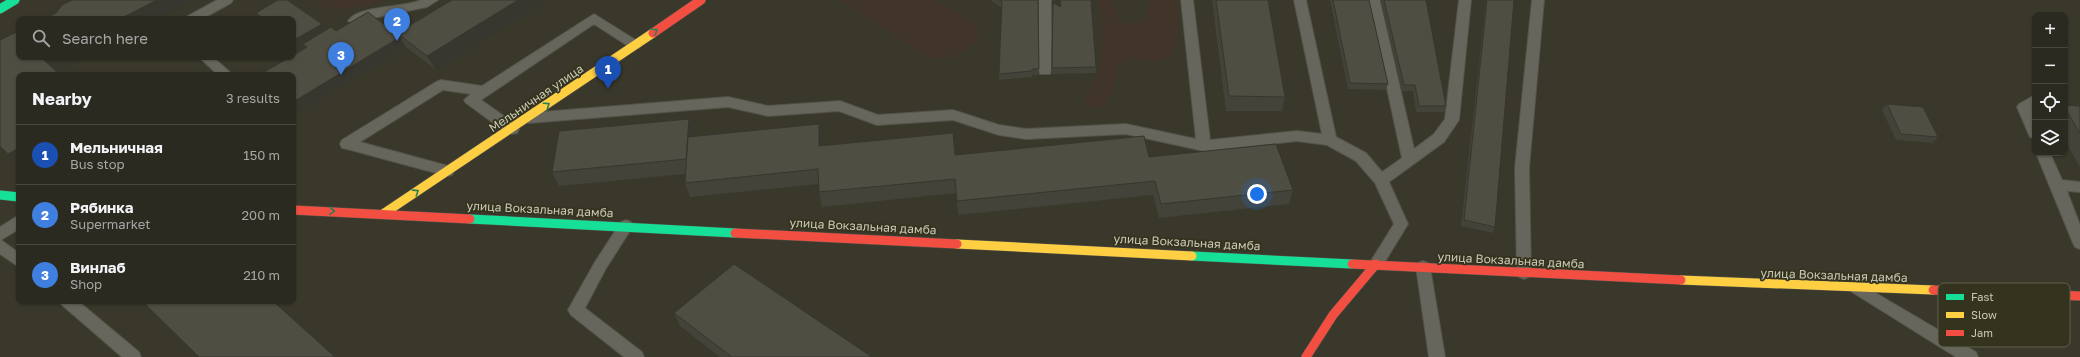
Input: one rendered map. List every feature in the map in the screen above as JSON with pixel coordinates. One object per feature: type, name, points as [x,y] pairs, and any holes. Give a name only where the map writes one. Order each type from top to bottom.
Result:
[{"type":"street","points":[[0,8],[15,0]]},
{"type":"street","name":"Мельничная улица","points":[[383,214],[529,118],[701,0]]},
{"type":"street","points":[[0,196],[16,197]]},
{"type":"street","name":"улица Вокзальная дамба","points":[[296,210],[1376,264],[1524,273],[1938,291]]},
{"type":"street","points":[[1306,357],[1333,316],[1376,264]]},
{"type":"street","name":"улица Вокзальная дамба","points":[[2070,296],[2080,296]]},
{"type":"lane","points":[[198,16],[227,0]]},
{"type":"lane","points":[[344,26],[363,15],[423,5],[432,0]]},
{"type":"lane","points":[[1045,0],[1045,71]]},
{"type":"lane","points":[[1187,0],[1204,146]]},
{"type":"lane","points":[[1300,0],[1330,140]]},
{"type":"lane","points":[[1374,0],[1409,160]]},
{"type":"lane","points":[[1381,180],[1439,138],[1452,120],[1465,0]]},
{"type":"lane","points":[[1524,273],[1522,168],[1538,0]]},
{"type":"lane","points":[[512,129],[471,100],[594,18],[635,45]]},
{"type":"lane","points":[[209,60],[223,72]]},
{"type":"lane","points":[[448,171],[347,144],[441,85],[485,91]]},
{"type":"lane","points":[[529,118],[728,102],[768,111],[840,106],[877,120],[953,115],[999,130],[1026,134],[1126,129],[1204,146],[1297,136],[1330,140],[1361,157],[1381,180],[1401,224],[1376,264]]},
{"type":"lane","points":[[2032,102],[2024,106],[2032,126]]},
{"type":"lane","points":[[2044,156],[2080,243]]},
{"type":"lane","points":[[2057,185],[2080,187]]},
{"type":"lane","points":[[0,235],[16,223]]},
{"type":"lane","points":[[626,226],[600,266],[576,310],[636,357]]},
{"type":"lane","points":[[0,246],[16,259]]},
{"type":"lane","points":[[1423,267],[1437,357]]},
{"type":"lane","points":[[1857,288],[1938,339]]},
{"type":"lane","points":[[71,304],[133,357]]},
{"type":"lane","points":[[1952,347],[1970,357]]},
{"type":"shaded area","points":[[317,0],[386,0],[363,7],[339,9],[323,8]]},
{"type":"shaded area","points":[[840,0],[937,0],[975,23],[979,39],[953,58],[931,59]]},
{"type":"shaded area","points":[[1099,0],[1112,0],[1120,21],[1133,25],[1144,20],[1151,0],[1176,0],[1179,28],[1176,47],[1171,55],[1165,60],[1155,62],[1131,60],[1117,66],[1115,85],[1111,95],[1108,100],[1098,109],[1088,106],[1083,99],[1099,75],[1103,31]]},
{"type":"building","points":[[72,0],[157,0],[126,16],[50,16],[56,13],[62,5]]},
{"type":"building","points":[[278,0],[287,0],[322,24],[296,39],[296,16],[260,16],[256,13]]},
{"type":"building","points":[[452,0],[518,0],[427,56],[397,33]]},
{"type":"building","points":[[999,0],[1038,0],[1039,69],[999,74],[1002,2]]},
{"type":"building","points":[[1060,0],[1091,0],[1096,67],[1052,68],[1053,3],[1061,7]]},
{"type":"building","points":[[1216,0],[1268,0],[1285,97],[1229,96]]},
{"type":"building","points":[[1333,0],[1369,0],[1388,84],[1350,83]]},
{"type":"building","points":[[1384,0],[1426,0],[1446,106],[1419,106],[1415,85],[1404,85]]},
{"type":"building","points":[[1487,0],[1514,0],[1495,227],[1464,220]]},
{"type":"building","points":[[368,12],[400,37],[296,100],[296,72],[264,72],[285,60],[296,60],[296,54],[307,47],[303,44],[331,27],[336,31]]},
{"type":"building","points":[[16,32],[16,60],[44,60],[57,72],[16,72],[16,150],[8,154],[0,146],[0,40]]},
{"type":"building","points":[[1887,104],[1923,107],[1938,137],[1901,134]]},
{"type":"building","points":[[2068,105],[2080,106],[2080,133],[2068,113]]},
{"type":"building","points":[[689,119],[686,159],[552,172],[559,131]]},
{"type":"building","points":[[819,124],[819,146],[953,133],[955,155],[1144,136],[1149,157],[1276,144],[1293,190],[1161,204],[1155,181],[957,201],[955,179],[819,192],[818,169],[685,183],[688,137]]},
{"type":"building","points":[[734,264],[872,357],[732,357],[674,313]]},
{"type":"building","points":[[276,304],[335,357],[199,357],[146,305]]},
{"type":"traffic: fast","points":[[0,9],[15,0]]},
{"type":"traffic: fast","points":[[0,195],[16,197]]},
{"type":"traffic: fast","points":[[470,219],[735,233]]},
{"type":"traffic: fast","points":[[1192,256],[1352,264]]},
{"type":"traffic: slow","points":[[383,214],[653,33]]},
{"type":"traffic: slow","points":[[957,244],[1192,256]]},
{"type":"traffic: slow","points":[[1681,280],[1933,290]]},
{"type":"traffic: jam","points":[[653,33],[701,0]]},
{"type":"traffic: jam","points":[[296,210],[470,219]]},
{"type":"traffic: jam","points":[[735,233],[957,244]]},
{"type":"traffic: jam","points":[[1352,264],[1681,280]]},
{"type":"traffic: jam","points":[[1306,357],[1333,315],[1376,264]]},
{"type":"traffic: jam","points":[[1933,290],[1938,290]]},
{"type":"traffic: jam","points":[[2070,296],[2080,296]]},
{"type":"place","name":"Рябинка","points":[[397,41]]},
{"type":"place","name":"Винлаб","points":[[341,75]]},
{"type":"place","name":"Мельничная","points":[[608,89]]}]
